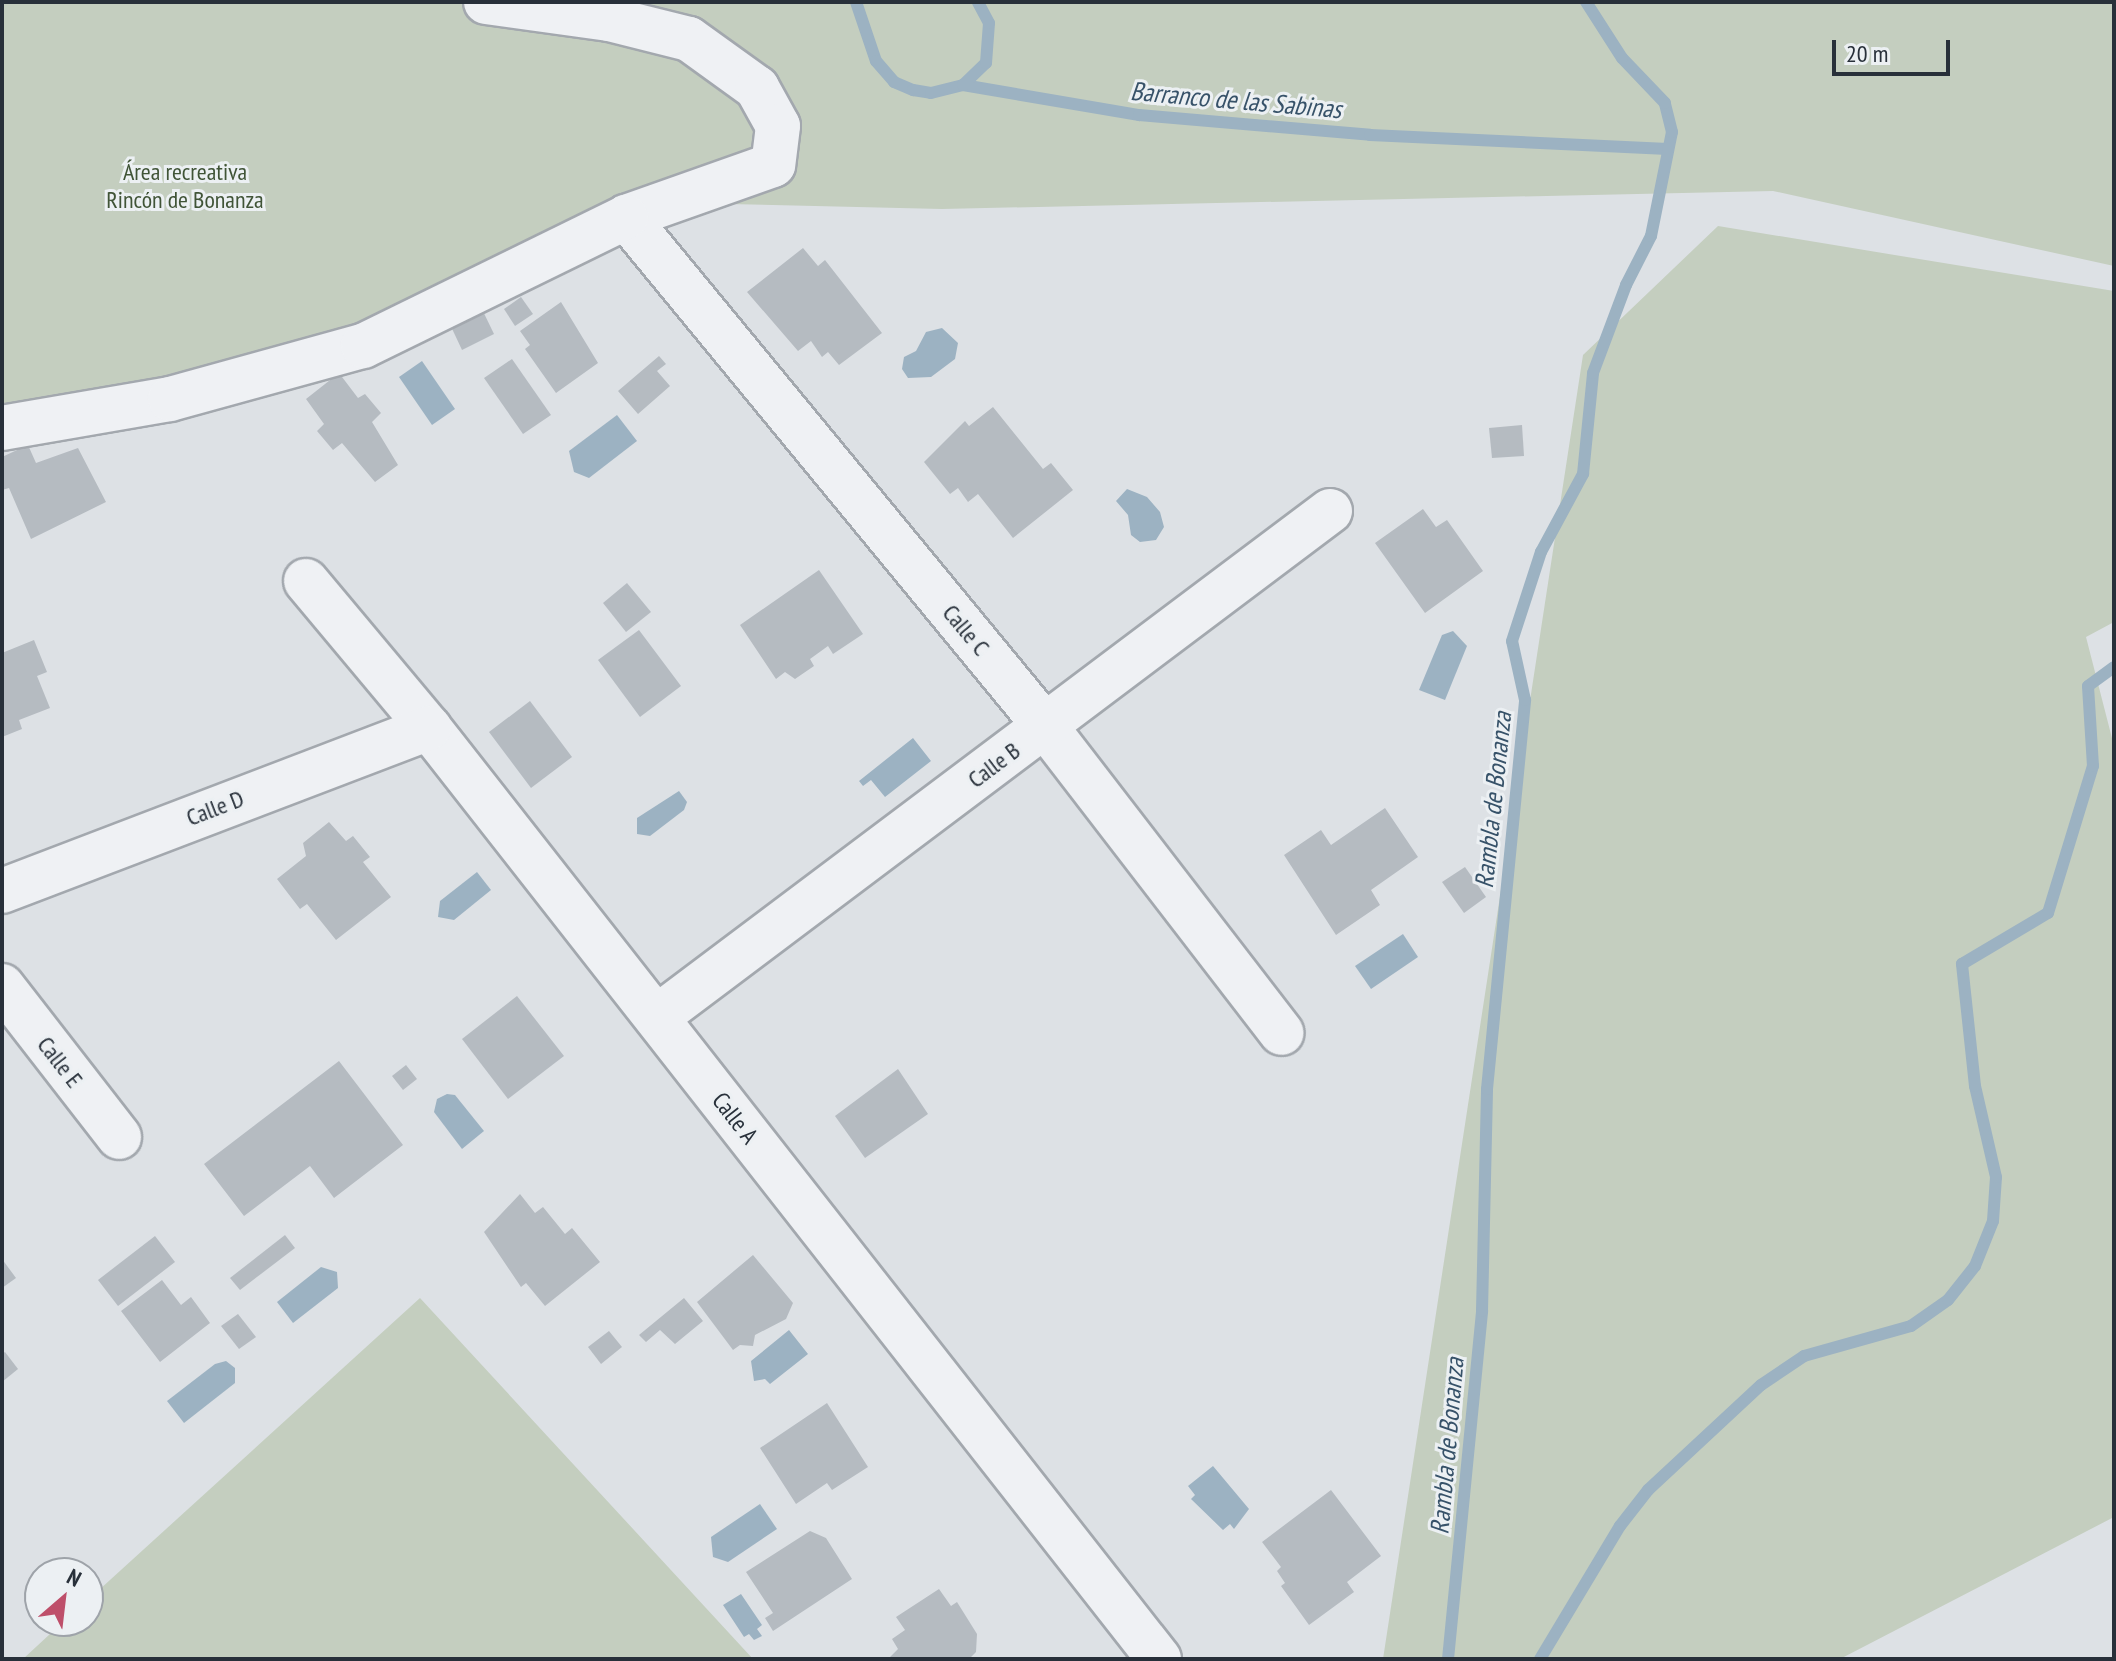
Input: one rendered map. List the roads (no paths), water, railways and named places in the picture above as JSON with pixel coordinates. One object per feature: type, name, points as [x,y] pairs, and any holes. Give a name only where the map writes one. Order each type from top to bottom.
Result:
[{"type":"street","points":[[2,428],[170,399],[363,346],[773,165],[778,126],[757,88],[689,39],[609,19],[486,2]]},
{"type":"street","name":"Calle C","points":[[633,226],[1046,727],[1282,1033]]},
{"type":"street","name":"Calle B","points":[[657,1017],[1330,511]]},
{"type":"street","name":"Calle A","points":[[306,581],[429,728],[1159,1659]]},
{"type":"street","name":"Calle D","points":[[2,891],[429,728]]},
{"type":"street","name":"Calle E","points":[[2,986],[119,1137]]},
{"type":"water","points":[[942,328],[958,343],[955,359],[931,377],[908,378],[902,369],[904,357],[916,351],[926,332]]},
{"type":"water","points":[[422,361],[455,409],[432,425],[399,377]]},
{"type":"water","points":[[617,415],[637,441],[589,478],[574,472],[569,451]]},
{"type":"water","points":[[1127,489],[1147,497],[1160,512],[1164,527],[1156,540],[1140,542],[1131,535],[1128,515],[1116,501]]},
{"type":"water","points":[[1453,631],[1467,646],[1445,700],[1419,690],[1442,635]]},
{"type":"water","points":[[913,738],[931,761],[885,797],[871,780],[863,786],[859,781]]},
{"type":"water","points":[[679,791],[687,802],[684,810],[650,836],[637,834],[637,818]]},
{"type":"water","points":[[477,872],[491,890],[454,920],[438,917],[440,901]]},
{"type":"water","points":[[1403,934],[1418,957],[1371,989],[1355,966]]},
{"type":"water","points":[[447,1094],[455,1095],[484,1131],[462,1149],[434,1112],[437,1099]]},
{"type":"water","points":[[321,1267],[337,1272],[338,1288],[293,1323],[277,1302]]},
{"type":"water","points":[[789,1330],[808,1354],[770,1384],[765,1379],[754,1381],[751,1361]]},
{"type":"water","points":[[226,1361],[235,1368],[235,1383],[184,1423],[167,1401],[215,1364]]},
{"type":"water","points":[[1213,1466],[1249,1509],[1234,1529],[1230,1524],[1223,1530],[1191,1499],[1195,1495],[1188,1486]]},
{"type":"water","points":[[760,1504],[777,1529],[728,1562],[713,1557],[711,1537]]},
{"type":"water","points":[[741,1594],[762,1625],[757,1629],[762,1636],[754,1640],[749,1634],[744,1637],[723,1605]]},
{"type":"waterway","name":"Barranco de las Sabinas","points":[[856,2],[876,61],[894,82],[913,90],[931,93],[963,85],[1139,115],[1370,135],[1668,149]]},
{"type":"waterway","points":[[963,85],[986,63],[989,23],[978,2]]},
{"type":"waterway","name":"Rambla de Bonanza","points":[[1448,1659],[1482,1311],[1487,1089],[1525,700],[1512,641],[1541,552],[1583,474],[1593,373],[1626,285],[1651,236],[1672,132],[1665,103],[1622,58],[1586,2]]},
{"type":"waterway","points":[[1540,1659],[1620,1526],[1648,1490],[1761,1385],[1804,1356],[1911,1326],[1948,1300],[1975,1266],[1993,1221],[1996,1177],[1975,1086],[1962,964],[2048,913],[2093,766],[2088,686],[2114,667]]},
{"type":"park label","name":"Área recreativa Rincón de Bonanza","points":[[185,186]]}]
